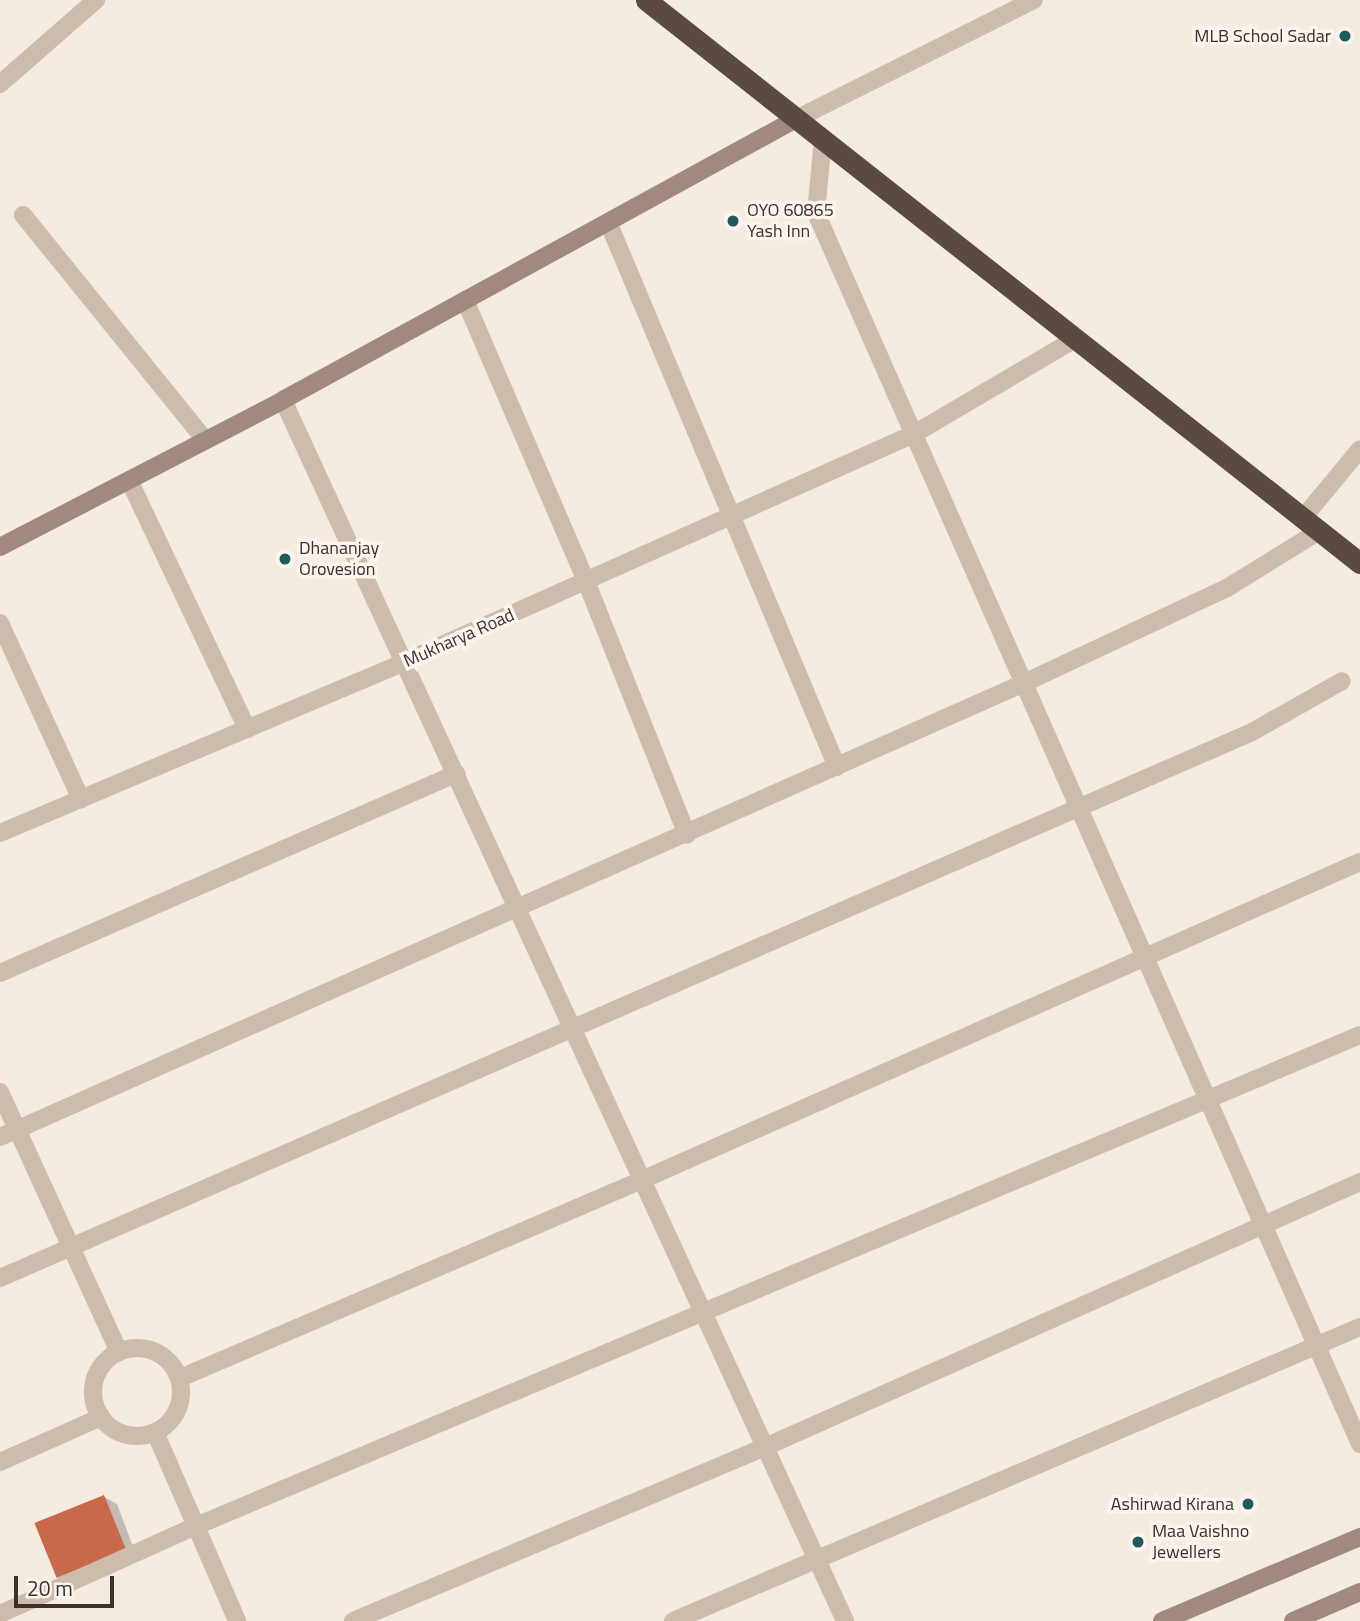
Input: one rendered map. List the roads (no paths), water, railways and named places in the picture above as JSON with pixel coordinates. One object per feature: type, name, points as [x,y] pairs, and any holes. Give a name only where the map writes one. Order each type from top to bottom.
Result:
[{"type":"highway","points":[[646,0],[1360,564]]},
{"type":"street","points":[[0,84],[96,0]]},
{"type":"street","points":[[0,547],[284,400],[796,119],[1034,0]]},
{"type":"street","points":[[822,139],[817,213],[1360,1444]]},
{"type":"street","points":[[23,215],[205,440]]},
{"type":"street","points":[[608,222],[735,514],[837,767]]},
{"type":"street","points":[[465,300],[586,581],[687,835]]},
{"type":"street","name":"Mukharya Road","points":[[0,833],[404,662],[914,434],[1075,339]]},
{"type":"street","points":[[284,400],[845,1621]]},
{"type":"street","points":[[0,1137],[687,835],[1227,588],[1311,525],[1360,449]]},
{"type":"street","points":[[129,480],[247,729]]},
{"type":"street","points":[[0,623],[81,799]]},
{"type":"street","points":[[0,1278],[572,1026],[1260,729],[1342,681]]},
{"type":"street","points":[[0,973],[456,774]]},
{"type":"street","points":[[180,1378],[642,1180],[1144,954],[1360,862]]},
{"type":"street","points":[[0,1614],[196,1526],[1209,1101],[1360,1035]]},
{"type":"street","points":[[0,1092],[119,1352]]},
{"type":"street","points":[[353,1621],[765,1447],[1360,1182]]},
{"type":"street","points":[[673,1621],[1360,1327]]},
{"type":"street","points":[[149,1350],[162,1356],[180,1378],[177,1411],[155,1432],[125,1435],[101,1417],[94,1403],[97,1373],[119,1352],[149,1350]]},
{"type":"street","points":[[0,1462],[101,1417]]},
{"type":"street","points":[[155,1432],[237,1621]]},
{"type":"street","points":[[1162,1621],[1360,1537]]},
{"type":"street","points":[[1293,1621],[1360,1592]]},
{"type":"place","name":"MLB School Sadar","points":[[1345,36]]},
{"type":"place","name":"OYO 60865 Yash Inn","points":[[733,221]]},
{"type":"place","name":"Dhananjay Orovesion","points":[[285,559]]},
{"type":"place","name":"Ashirwad Kirana","points":[[1248,1504]]},
{"type":"place","name":"Maa Vaishno Jewellers","points":[[1138,1542]]}]
